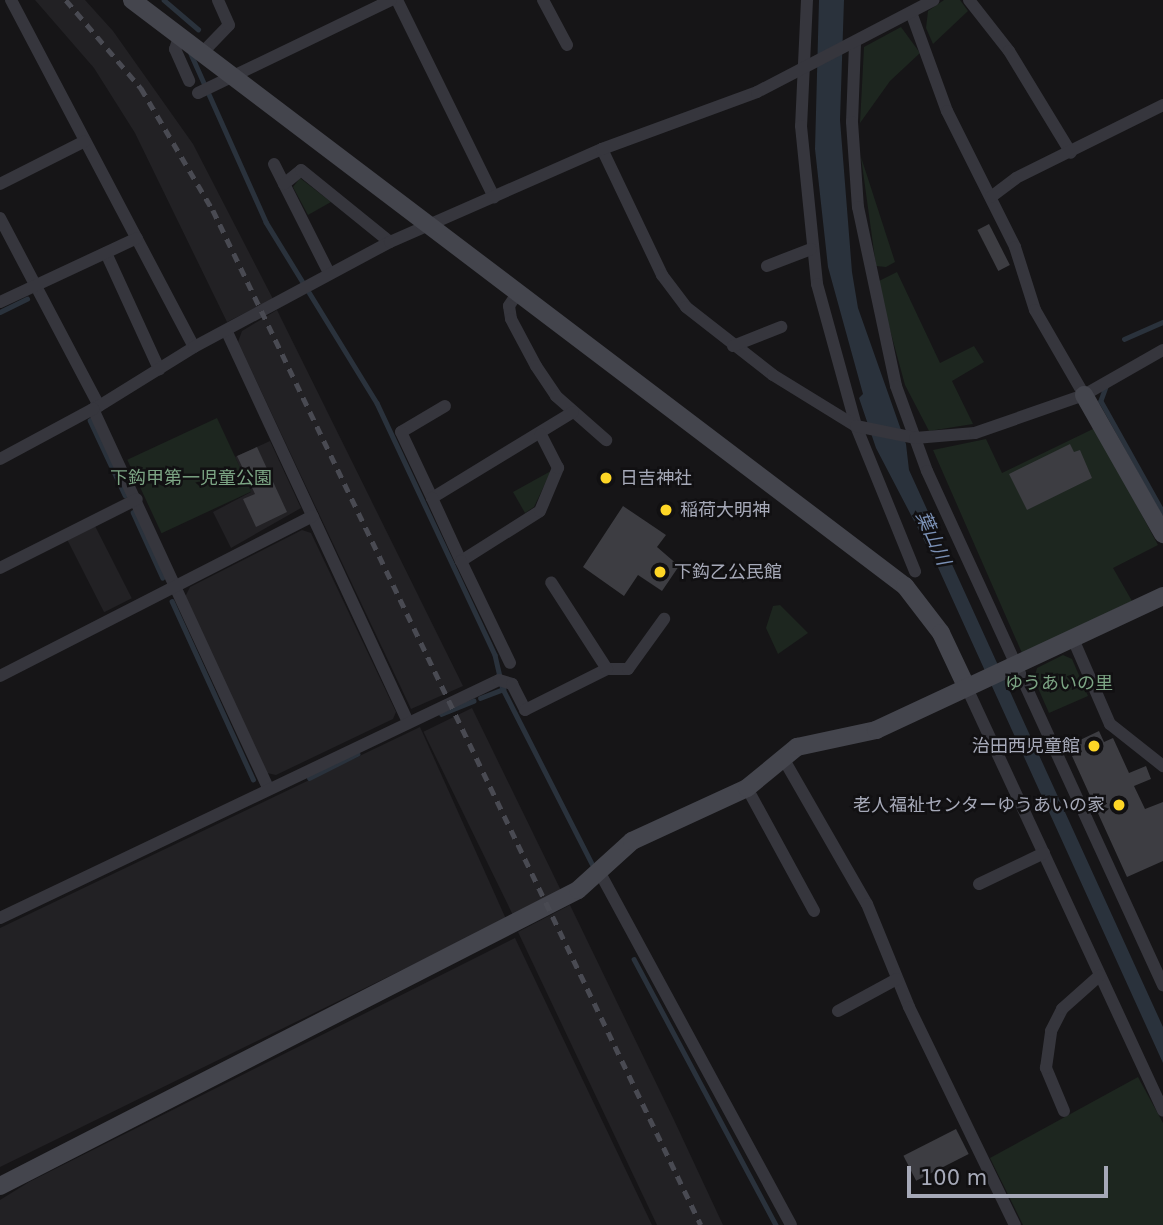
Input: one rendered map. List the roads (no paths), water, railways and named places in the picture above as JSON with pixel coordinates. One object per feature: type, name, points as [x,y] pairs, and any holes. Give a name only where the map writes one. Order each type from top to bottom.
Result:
[{"type":"street","points":[[11,0],[194,347]]},
{"type":"street","points":[[132,0],[432,224],[905,586],[930,616],[969,685],[1099,976],[1163,1110]]},
{"type":"street","points":[[203,52],[229,25],[218,0]]},
{"type":"street","points":[[204,91],[391,0]]},
{"type":"street","points":[[397,0],[494,197]]},
{"type":"street","points":[[543,0],[567,45]]},
{"type":"street","points":[[807,0],[804,70],[811,249],[856,426],[915,572]]},
{"type":"street","points":[[0,459],[96,408],[194,347],[227,332],[329,273],[390,242],[602,149],[804,70],[912,15],[934,0]]},
{"type":"street","points":[[969,0],[1009,51],[1072,153]]},
{"type":"street","points":[[912,15],[947,111],[991,197],[1035,310],[1163,534]]},
{"type":"street","points":[[180,34],[175,49],[189,81]]},
{"type":"street","points":[[852,46],[858,207],[885,345],[915,438],[1013,667],[1162,979]]},
{"type":"street","points":[[991,197],[1025,173],[1072,153],[1163,105]]},
{"type":"street","points":[[0,184],[85,141]]},
{"type":"street","points":[[602,149],[662,275],[699,321],[856,426],[915,438],[975,433],[1084,395],[1163,350]]},
{"type":"street","points":[[274,164],[329,273]]},
{"type":"street","points":[[284,184],[301,170],[390,242]]},
{"type":"street","points":[[0,218],[96,408],[268,788]]},
{"type":"street","points":[[0,303],[137,238]]},
{"type":"street","points":[[766,266],[811,249]]},
{"type":"street","points":[[106,253],[159,369]]},
{"type":"street","points":[[519,291],[509,306],[511,319],[556,396],[606,440]]},
{"type":"street","points":[[733,346],[781,327]]},
{"type":"street","points":[[227,332],[407,720]]},
{"type":"street","points":[[445,406],[401,432],[510,663]]},
{"type":"street","points":[[432,498],[541,435],[573,412]]},
{"type":"street","points":[[461,561],[540,511],[558,468],[541,435]]},
{"type":"street","points":[[0,568],[137,499]]},
{"type":"street","points":[[0,676],[312,516]]},
{"type":"street","points":[[551,582],[607,668]]},
{"type":"street","points":[[0,1186],[517,923],[600,873],[632,841],[747,788],[797,747],[876,730],[1163,596]]},
{"type":"street","points":[[0,918],[407,720],[499,680],[512,684],[525,710],[607,668],[628,668],[664,619]]},
{"type":"street","points":[[1073,639],[1110,724],[1163,766]]},
{"type":"street","points":[[783,758],[857,883],[897,979],[1015,1225]]},
{"type":"street","points":[[747,788],[814,911]]},
{"type":"street","points":[[979,884],[1044,853]]},
{"type":"street","points":[[600,873],[791,1225]]},
{"type":"street","points":[[1064,1111],[1046,1068],[1051,1031],[1062,1009],[1099,976]]},
{"type":"street","points":[[838,1011],[897,979]]},
{"type":"water","name":"葉山川","points":[[819,0],[844,0],[840,120],[852,272],[858,308],[906,444],[909,470],[1163,1027],[1163,1063],[936,563],[876,448],[859,398],[863,394],[828,267],[815,149]]},
{"type":"waterway","points":[[164,0],[198,29]]},
{"type":"waterway","points":[[191,54],[266,222],[377,403],[495,655],[503,689]]},
{"type":"waterway","points":[[0,312],[27,299]]},
{"type":"waterway","points":[[1124,339],[1163,322]]},
{"type":"waterway","points":[[1106,387],[1101,401],[1163,512]]},
{"type":"waterway","points":[[90,420],[125,495]]},
{"type":"waterway","points":[[133,512],[163,578]]},
{"type":"waterway","points":[[172,601],[253,779]]},
{"type":"waterway","points":[[480,698],[503,689],[592,864]]},
{"type":"waterway","points":[[441,714],[473,701]]},
{"type":"waterway","points":[[309,778],[357,754]]},
{"type":"waterway","points":[[634,959],[776,1225]]},
{"type":"railway","points":[[66,0],[141,88],[213,210],[701,1225]]},
{"type":"place","name":"日吉神社","points":[[606,478]]},
{"type":"place","name":"稲荷大明神","points":[[666,510]]},
{"type":"place","name":"下鈎乙公民館","points":[[660,572]]},
{"type":"place","name":"治田西児童館","points":[[1094,746]]},
{"type":"place","name":"老人福祉センターゆうあいの家","points":[[1119,805]]},
{"type":"park label","name":"下鈎甲第一児童公園","points":[[191,478]]},
{"type":"park label","name":"ゆうあいの里","points":[[1059,683]]}]
